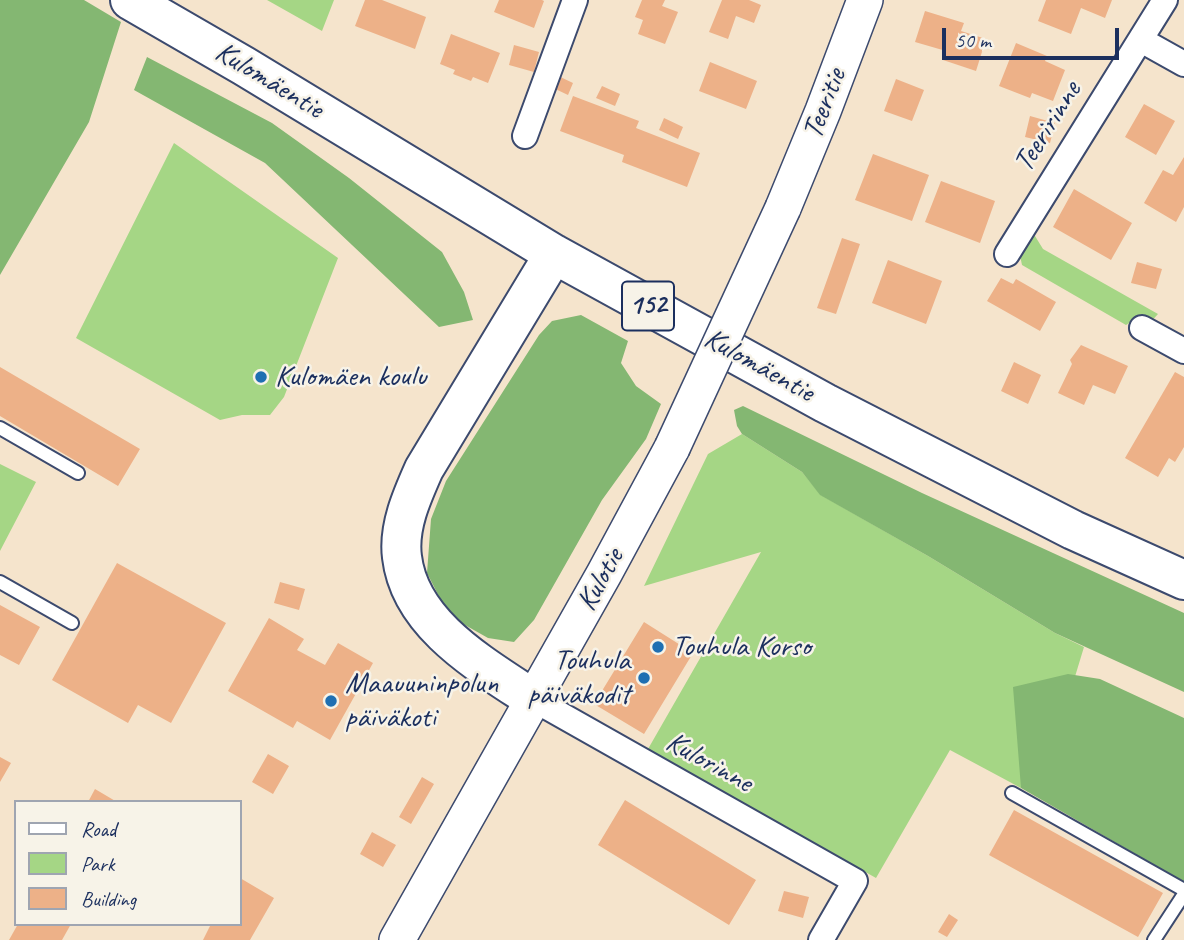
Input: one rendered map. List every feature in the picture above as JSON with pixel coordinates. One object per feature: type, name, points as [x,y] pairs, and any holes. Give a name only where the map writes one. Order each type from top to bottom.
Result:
[{"type":"main road","name":"Kulomäentie","points":[[130,0],[554,254],[838,410],[1073,530],[1184,580]]},
{"type":"main road","points":[[533,699],[456,644],[436,625],[422,608],[409,581],[402,556],[410,500],[424,469],[554,254]]},
{"type":"street","points":[[525,136],[575,0]]},
{"type":"street","name":"Teeritie","points":[[783,208],[865,0]]},
{"type":"street","name":"Teeririnne","points":[[1007,254],[1165,0]]},
{"type":"street","points":[[1141,40],[1184,64]]},
{"type":"street","name":"Kulotie","points":[[397,940],[672,448],[783,208]]},
{"type":"street","points":[[1142,328],[1184,351]]},
{"type":"street","name":"Kulorinne","points":[[533,699],[855,881],[821,940]]},
{"type":"lane","points":[[0,428],[78,473]]},
{"type":"lane","points":[[0,582],[72,623]]},
{"type":"lane","points":[[1012,793],[1184,892],[1154,940]]},
{"type":"green space","points":[[0,0],[84,0],[121,22],[89,122],[0,275]]},
{"type":"green space","points":[[267,0],[334,0],[322,31]]},
{"type":"green space","points":[[147,57],[272,123],[349,178],[442,252],[464,292],[473,320],[439,327],[265,163],[134,90]]},
{"type":"green space","points":[[174,143],[338,258],[284,397],[270,415],[242,415],[220,420],[76,338]]},
{"type":"green space","points":[[1035,236],[1043,249],[1158,314],[1148,325],[1134,320],[1126,325],[1022,265],[1019,251],[1028,237]]},
{"type":"green space","points":[[581,315],[628,341],[621,363],[636,386],[661,404],[646,439],[602,500],[534,620],[514,642],[488,638],[449,616],[427,573],[431,519],[446,481],[539,335],[552,321]]},
{"type":"green space","points":[[743,406],[922,493],[1184,613],[1184,692],[1055,633],[820,495],[802,472],[742,434],[737,426],[734,410]]},
{"type":"green space","points":[[742,434],[802,472],[821,495],[1055,633],[1084,647],[1063,716],[1021,788],[950,750],[876,878],[648,749],[761,552],[644,586],[708,454]]},
{"type":"green space","points":[[0,464],[36,482],[0,551]]},
{"type":"green space","points":[[1068,674],[1100,679],[1184,718],[1184,882],[1021,788],[1013,687]]},
{"type":"building","points":[[365,0],[382,0],[426,17],[415,49],[355,26]]},
{"type":"building","points":[[499,0],[544,1],[534,28],[494,12]]},
{"type":"building","points":[[642,0],[665,0],[662,6],[678,12],[665,44],[638,34],[643,20],[635,17]]},
{"type":"building","points":[[722,0],[749,0],[761,5],[754,23],[736,16],[728,39],[709,32]]},
{"type":"building","points":[[1046,0],[1112,0],[1105,18],[1081,8],[1071,34],[1038,21]]},
{"type":"building","points":[[925,11],[964,23],[961,31],[986,39],[976,71],[943,60],[946,51],[915,42]]},
{"type":"building","points":[[451,34],[500,53],[488,83],[473,77],[471,81],[453,74],[455,70],[440,64]]},
{"type":"building","points":[[1016,43],[1047,56],[1045,61],[1065,70],[1053,101],[1032,93],[1030,98],[999,86]]},
{"type":"building","points":[[514,45],[539,52],[534,72],[509,65]]},
{"type":"building","points":[[710,62],[757,81],[746,109],[699,91]]},
{"type":"building","points":[[554,74],[573,83],[568,95],[549,86]]},
{"type":"building","points":[[896,79],[924,90],[912,121],[884,111]]},
{"type":"building","points":[[602,86],[620,94],[615,106],[596,98]]},
{"type":"building","points":[[573,96],[639,121],[636,128],[700,153],[687,187],[622,162],[624,155],[560,131]]},
{"type":"building","points":[[1144,104],[1175,121],[1156,155],[1125,137]]},
{"type":"building","points":[[1030,116],[1055,123],[1050,143],[1025,137]]},
{"type":"building","points":[[664,118],[683,127],[678,139],[659,130]]},
{"type":"building","points":[[873,154],[929,175],[912,221],[855,200]]},
{"type":"building","points":[[1184,157],[1184,207],[1176,222],[1144,203],[1163,170],[1173,175]]},
{"type":"building","points":[[941,181],[995,201],[980,243],[925,222]]},
{"type":"building","points":[[1074,189],[1132,223],[1111,260],[1053,227]]},
{"type":"building","points":[[842,238],[860,244],[836,314],[817,308]]},
{"type":"building","points":[[888,260],[942,281],[926,324],[872,303]]},
{"type":"building","points":[[1137,262],[1162,269],[1156,289],[1131,283]]},
{"type":"building","points":[[1001,278],[1013,284],[1016,279],[1056,302],[1040,331],[987,301]]},
{"type":"building","points":[[1081,345],[1128,366],[1115,394],[1093,385],[1084,405],[1058,393],[1072,364],[1070,360]]},
{"type":"building","points":[[1014,362],[1041,375],[1028,404],[1001,391]]},
{"type":"building","points":[[0,367],[140,449],[118,486],[0,416]]},
{"type":"building","points":[[1175,372],[1184,377],[1184,447],[1175,462],[1169,458],[1158,477],[1125,458]]},
{"type":"building","points":[[117,563],[226,623],[171,723],[138,705],[128,723],[52,680]]},
{"type":"building","points":[[280,582],[305,589],[299,610],[274,603]]},
{"type":"building","points":[[0,605],[40,627],[19,665],[0,655]]},
{"type":"building","points":[[269,618],[304,639],[297,650],[325,665],[338,643],[373,663],[330,740],[297,721],[293,728],[228,691]]},
{"type":"building","name":"Touhula päiväkodit","points":[[644,622],[693,653],[644,734],[594,704]]},
{"type":"building","points":[[268,754],[289,766],[273,794],[252,782]]},
{"type":"building","points":[[0,757],[11,763],[0,782]]},
{"type":"building","points":[[422,777],[434,784],[411,824],[399,817]]},
{"type":"building","points":[[95,789],[114,800],[89,800]]},
{"type":"building","points":[[625,800],[756,880],[729,925],[598,845]]},
{"type":"building","points":[[1014,810],[1163,893],[1138,937],[989,855]]},
{"type":"building","points":[[372,832],[396,845],[383,867],[360,854]]},
{"type":"building","points":[[242,879],[274,898],[250,940],[203,940],[210,926],[242,926]]},
{"type":"building","points":[[784,891],[809,897],[803,918],[778,911]]},
{"type":"building","points":[[949,914],[958,920],[947,937],[938,932]]},
{"type":"building","points":[[17,926],[70,926],[62,940],[9,940]]},
{"type":"place","name":"Kulomäen koulu","points":[[261,377]]},
{"type":"place","name":"Touhula Korso","points":[[658,647]]},
{"type":"place","name":"Touhula päiväkodit","points":[[644,678]]},
{"type":"place","name":"Maauuninpolun päiväkoti","points":[[331,701]]}]
